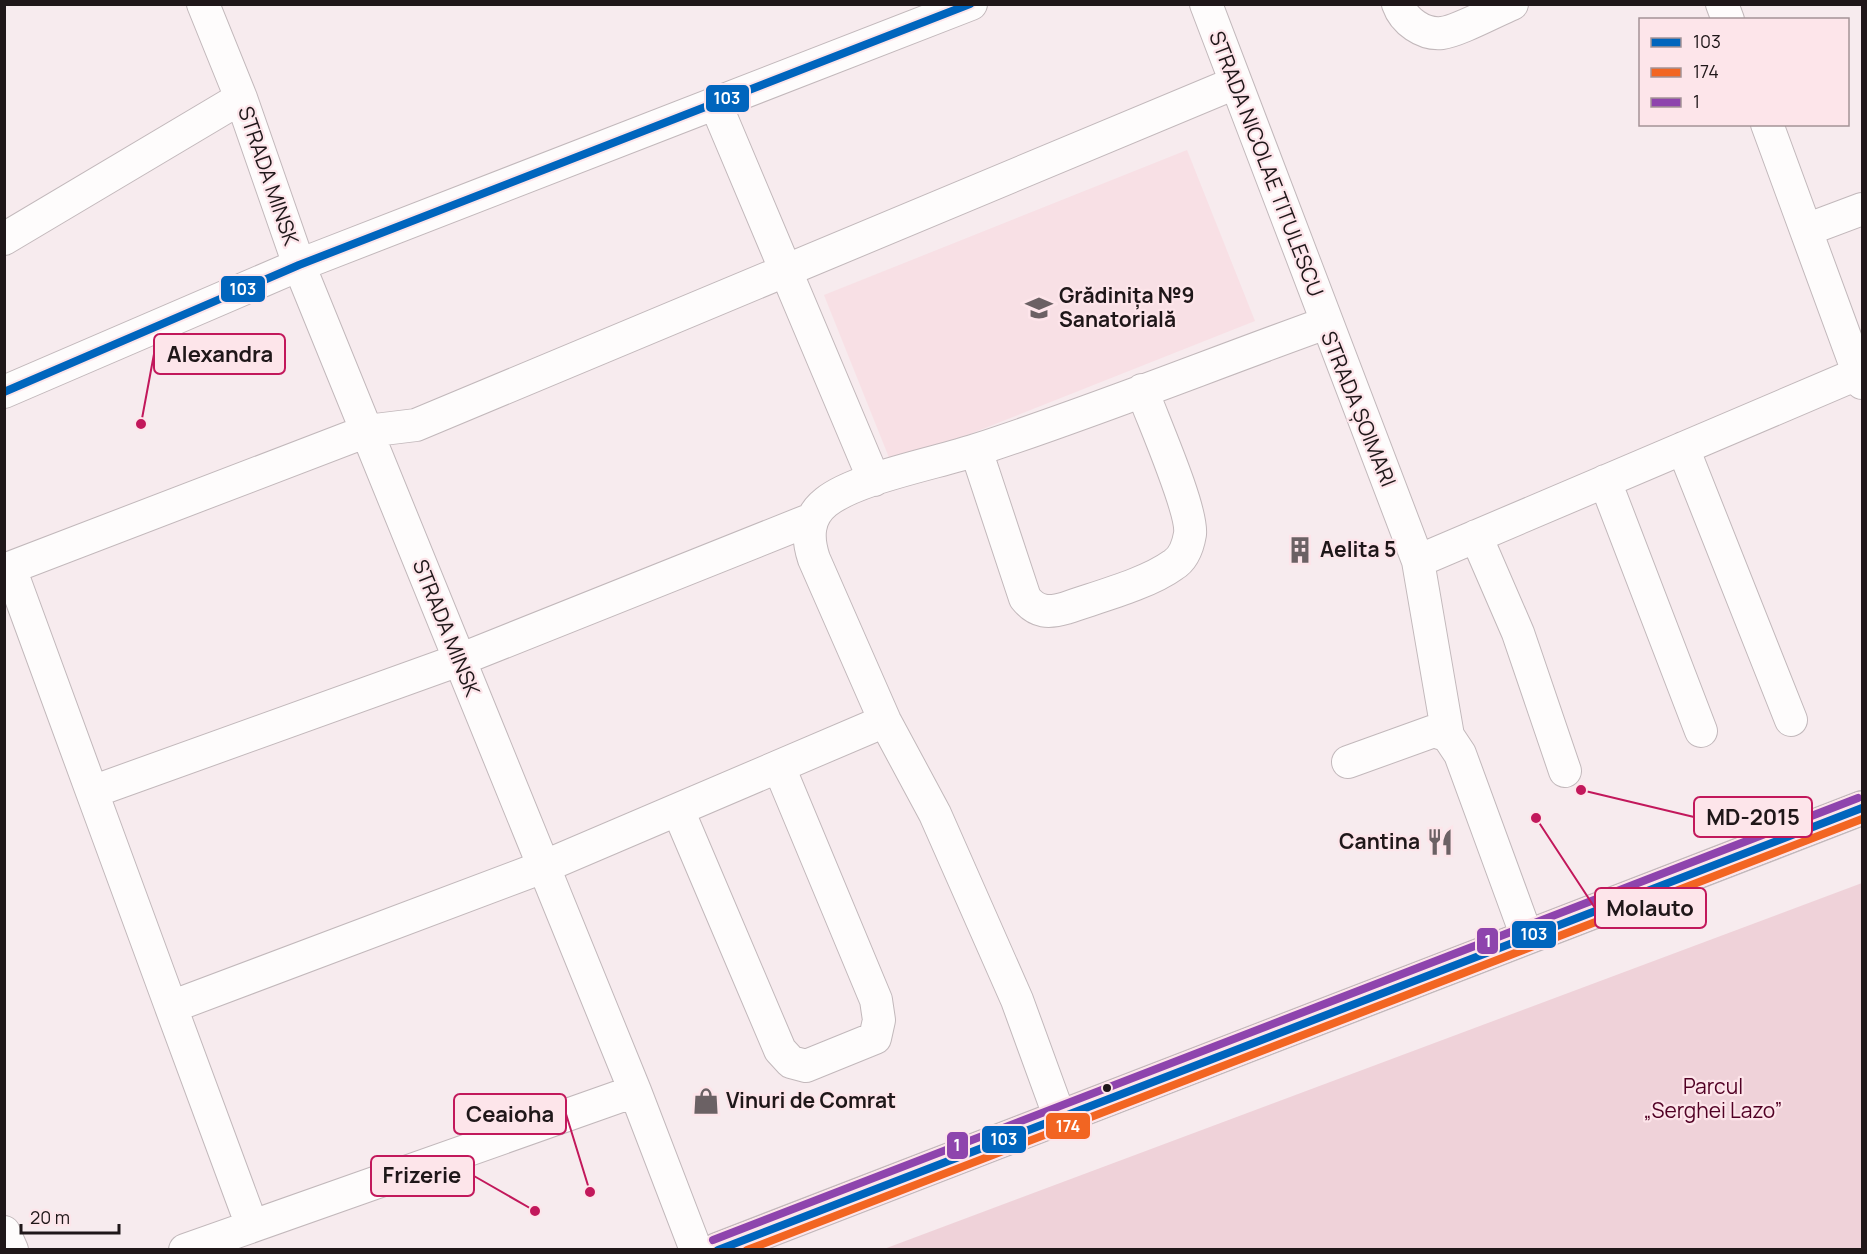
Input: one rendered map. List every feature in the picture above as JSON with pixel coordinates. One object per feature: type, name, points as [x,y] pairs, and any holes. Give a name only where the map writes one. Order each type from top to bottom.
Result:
[{"type":"main road","points":[[717,1250],[1863,808]]},
{"type":"street","name":"STRADA MINSK","points":[[203,4],[241,98],[299,265],[635,1091],[696,1250]]},
{"type":"street","points":[[4,392],[299,265],[717,105],[971,4]]},
{"type":"street","name":"STRADA NICOLAE TITULESCU","points":[[1206,4],[1326,323]]},
{"type":"street","points":[[1398,4],[1402,15],[1419,28],[1442,33],[1512,4]]},
{"type":"street","points":[[252,1226],[7,569],[366,431],[416,425],[1235,83]]},
{"type":"street","points":[[4,239],[241,98]]},
{"type":"street","points":[[717,105],[874,480]]},
{"type":"street","points":[[1418,561],[1683,448],[1861,376],[1768,126]]},
{"type":"street","points":[[1806,230],[1863,209]]},
{"type":"street","name":"STRADA ȘOIMARI","points":[[812,519],[818,510],[832,498],[874,480],[976,450],[1326,323],[1418,561],[1448,736]]},
{"type":"street","points":[[976,450],[1025,598],[1039,610],[1052,612],[1066,608],[1160,573],[1175,564],[1184,554],[1190,533],[1187,511],[1142,390]]},
{"type":"street","points":[[1683,448],[1791,720]]},
{"type":"street","points":[[1605,481],[1701,731]]},
{"type":"street","points":[[92,792],[459,660],[812,519]]},
{"type":"street","points":[[812,519],[809,534],[814,559],[885,721],[935,814],[998,956],[1017,1000],[1060,1118]]},
{"type":"street","points":[[1476,536],[1518,633],[1565,771]]},
{"type":"street","points":[[171,1007],[543,867],[885,721]]},
{"type":"street","points":[[1348,762],[1434,731],[1448,736],[1460,754],[1527,937]]},
{"type":"street","points":[[678,810],[780,1050],[791,1062],[806,1066],[875,1038],[879,1020],[876,1000],[779,766]]},
{"type":"street","points":[[185,1250],[635,1091]]},
{"type":"shaded area","name":"Grădinița №9 Sanatorială","points":[[1187,150],[1255,321],[892,465],[824,295]]},
{"type":"green space","name":"Parcul „Serghei Lazo”","points":[[1862,883],[1862,1249],[884,1249]]},
{"type":"transit line","name":"103","points":[[4,392],[299,265],[970,4]]},
{"type":"transit line","name":"1","points":[[713,1240],[1858,798]]},
{"type":"transit line","name":"103","points":[[718,1250],[1862,808]]},
{"type":"transit line","name":"174","points":[[747,1250],[1862,819]]},
{"type":"place","name":"Grădinița №9 Sanatorială","points":[[1039,308]]},
{"type":"place","name":"Alexandra","points":[[141,424]]},
{"type":"place","name":"Aelita 5","points":[[1300,550]]},
{"type":"place","name":"MD-2015","points":[[1581,790]]},
{"type":"place","name":"Molauto","points":[[1536,818]]},
{"type":"place","name":"Cantina","points":[[1440,842]]},
{"type":"place","name":"Vinuri de Comrat","points":[[706,1101]]},
{"type":"place","name":"Ceaioha","points":[[590,1192]]},
{"type":"place","name":"Frizerie","points":[[535,1211]]}]
